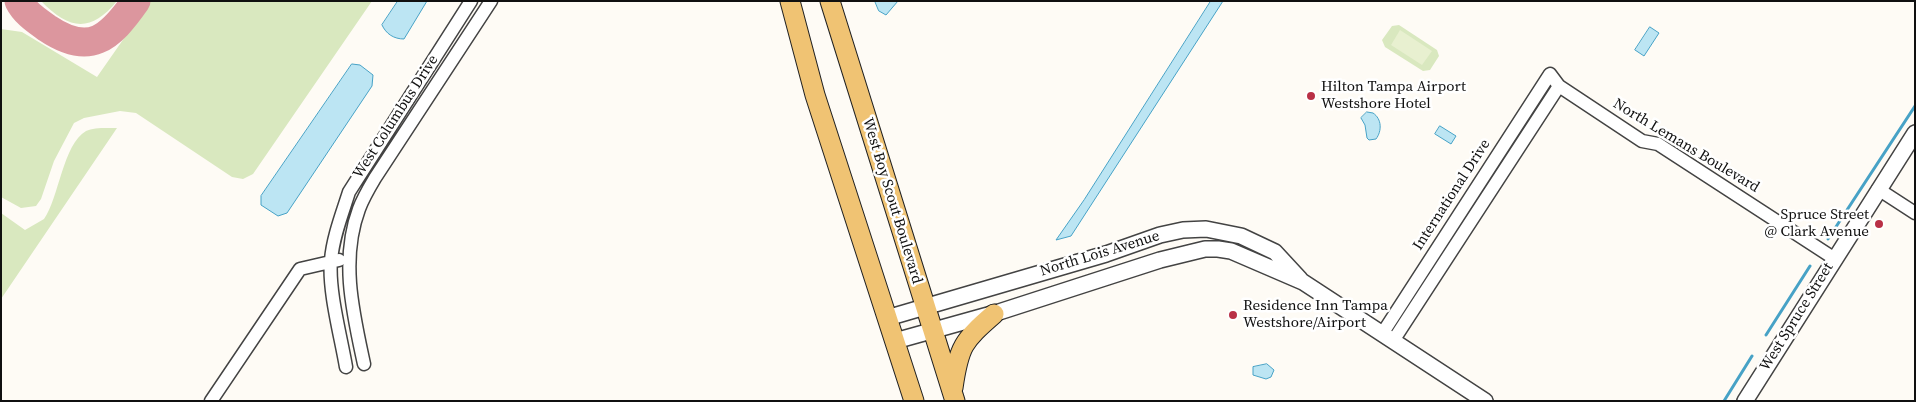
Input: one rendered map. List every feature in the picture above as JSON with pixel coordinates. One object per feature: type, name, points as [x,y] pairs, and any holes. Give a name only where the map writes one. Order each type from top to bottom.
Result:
[{"type":"main road","points":[[790,1],[815,95],[914,401]]},
{"type":"main road","name":"West Boy Scout Boulevard","points":[[830,1],[932,333],[954,398]]},
{"type":"main road","points":[[954,398],[957,360],[961,348],[974,332],[994,314]]},
{"type":"street","name":"West Columbus Drive","points":[[346,368],[330,261],[337,228],[348,192],[471,1]]},
{"type":"street","name":"West Columbus Drive","points":[[364,364],[353,314],[349,260],[359,209],[375,178],[491,1]]},
{"type":"street","name":"North Lemans Boulevard","points":[[1550,74],[1559,86],[1642,141],[1658,144],[1835,258]]},
{"type":"street","name":"International Drive","points":[[1388,337],[1428,262],[1550,74]]},
{"type":"street","name":"International Drive","points":[[1388,337],[1439,270],[1559,86]]},
{"type":"street","name":"West Spruce Street","points":[[1745,401],[1915,133]]},
{"type":"street","points":[[1504,145],[1515,153]]},
{"type":"street","points":[[1878,189],[1915,213]]},
{"type":"street","name":"North Lois Avenue","points":[[887,318],[1106,254],[1160,235],[1183,230],[1206,229],[1241,236],[1275,252],[1303,282]]},
{"type":"street","name":"North Lois Avenue","points":[[895,341],[932,333],[1160,260],[1205,249],[1231,251],[1303,282],[1485,401]]},
{"type":"street","points":[[211,401],[292,278],[300,269],[330,261],[349,260]]},
{"type":"street","points":[[1428,262],[1439,270]]},
{"type":"green space","points":[[41,1],[117,1],[98,19],[80,24],[61,18]]},
{"type":"green space","points":[[150,1],[372,1],[253,174],[243,179],[232,177],[136,113],[120,111],[84,118],[74,123],[54,161],[41,199],[36,206],[21,208],[1,197],[1,29],[22,32],[97,77]]},
{"type":"green space","points":[[1399,25],[1437,50],[1439,56],[1430,70],[1423,71],[1385,47],[1382,40],[1392,26]]},
{"type":"green space","points":[[1400,30],[1432,51],[1422,65],[1391,45]]},
{"type":"green space","points":[[117,128],[1,299],[1,213],[25,230],[44,219],[54,198],[72,147],[78,138],[89,130]]},
{"type":"water","points":[[398,1],[427,1],[404,39],[391,35],[382,25]]},
{"type":"water","points":[[875,1],[898,1],[886,15],[879,11]]},
{"type":"water","points":[[1211,1],[1223,1],[1071,236],[1056,240],[1084,200]]},
{"type":"water","points":[[1650,27],[1659,33],[1644,56],[1635,50]]},
{"type":"water","points":[[352,64],[360,65],[373,75],[372,86],[287,213],[278,216],[261,205],[261,196]]},
{"type":"water","points":[[1367,112],[1373,113],[1378,118],[1380,129],[1376,139],[1369,140],[1367,138],[1365,125],[1361,118]]},
{"type":"water","points":[[1440,126],[1456,136],[1451,144],[1435,134]]},
{"type":"water","points":[[1267,364],[1274,370],[1271,377],[1266,379],[1253,375],[1253,367]]},
{"type":"waterway","points":[[1828,239],[1915,106]]},
{"type":"waterway","points":[[1766,335],[1810,266]]},
{"type":"waterway","points":[[1724,401],[1752,356]]},
{"type":"taxiway","points":[[19,1],[28,13],[47,28],[62,37],[87,42],[98,39],[108,33],[117,25],[136,1]]},
{"type":"place","name":"Hilton Tampa Airport Westshore Hotel","points":[[1311,96]]},
{"type":"place","name":"Spruce Street @ Clark Avenue","points":[[1879,224]]},
{"type":"place","name":"Residence Inn Tampa Westshore/Airport","points":[[1233,315]]}]
